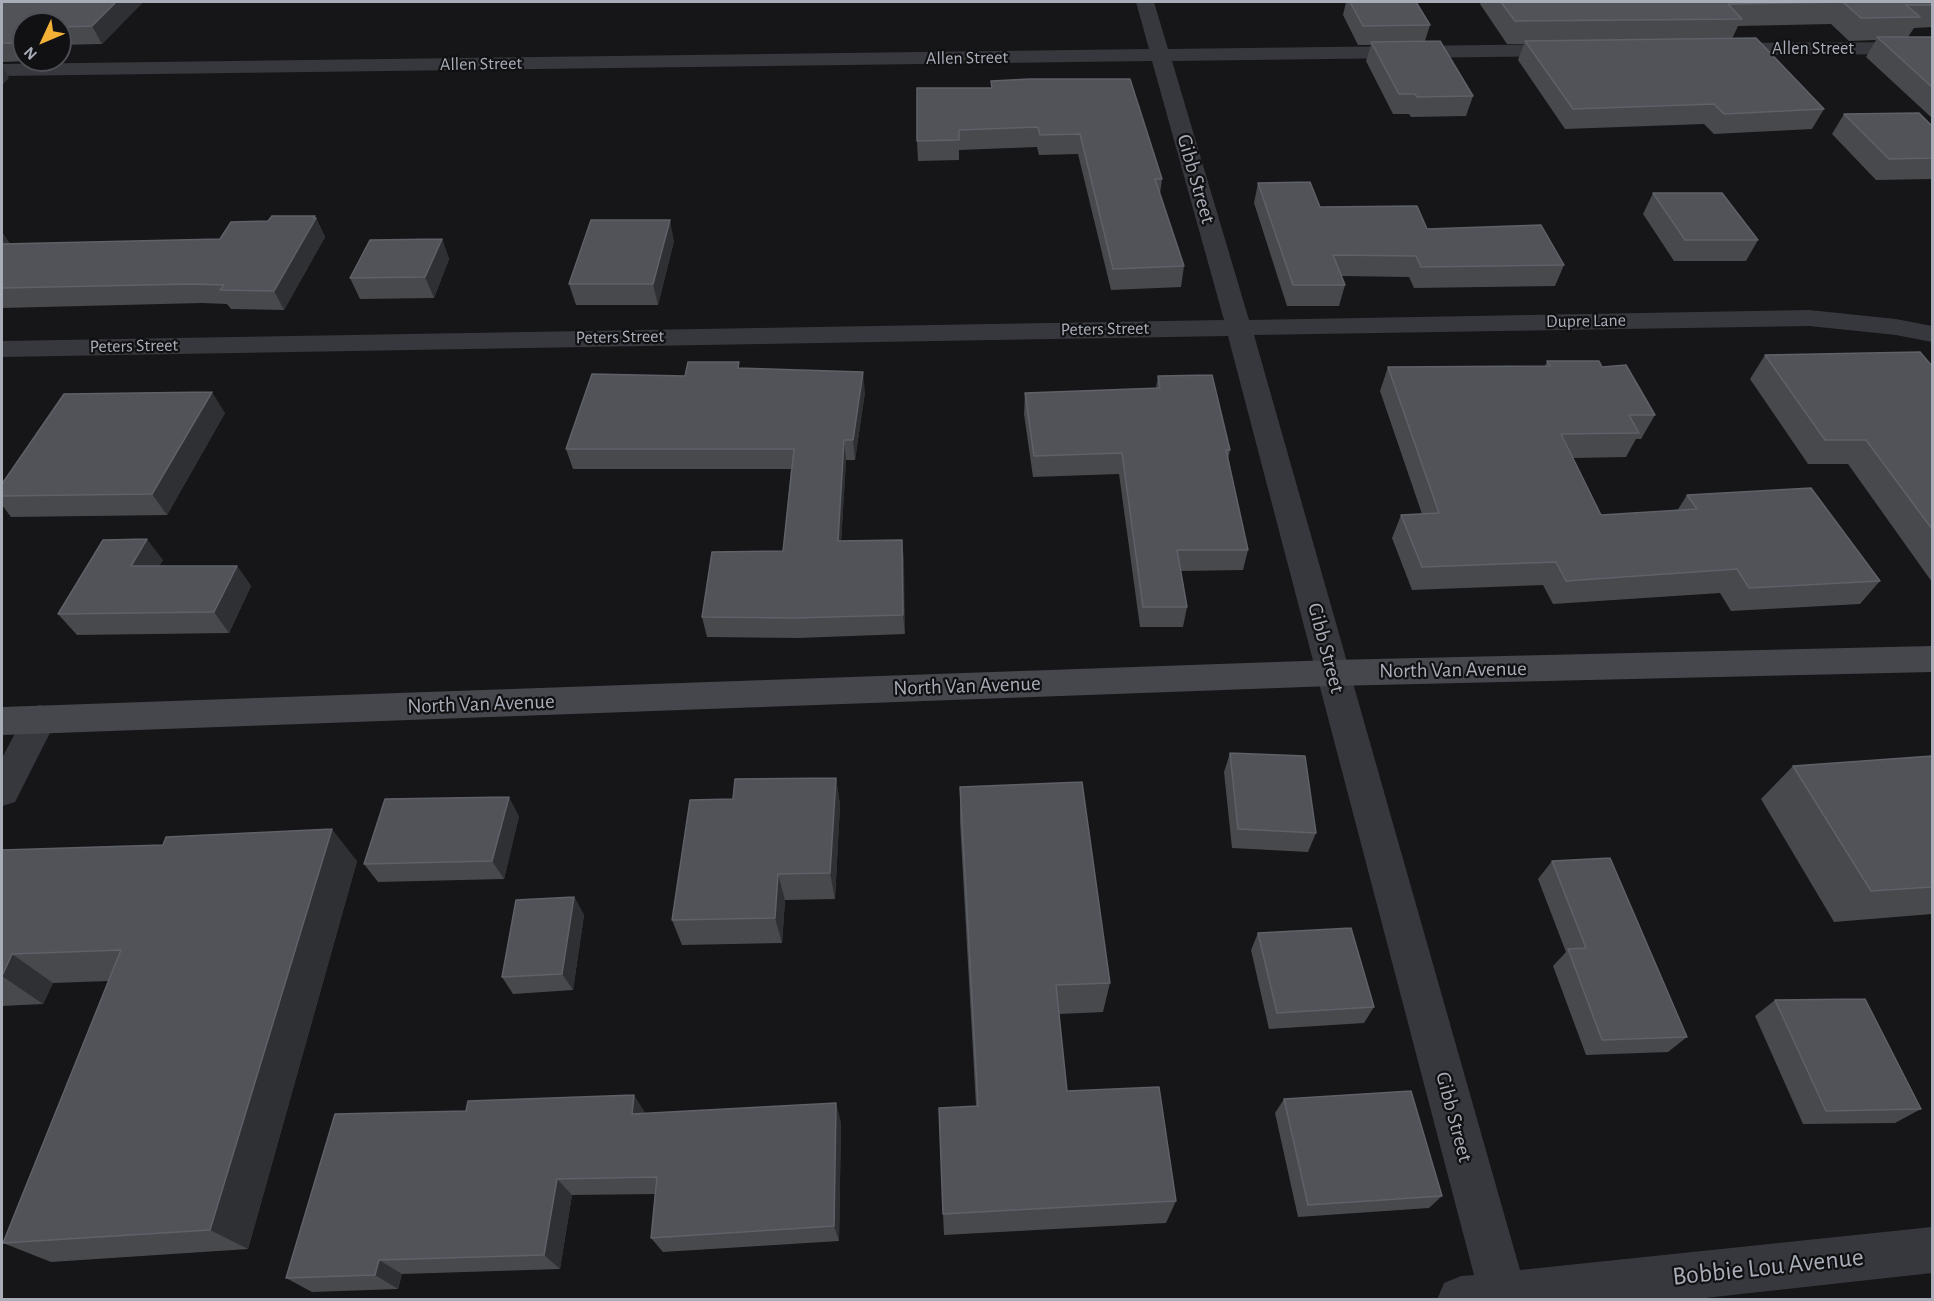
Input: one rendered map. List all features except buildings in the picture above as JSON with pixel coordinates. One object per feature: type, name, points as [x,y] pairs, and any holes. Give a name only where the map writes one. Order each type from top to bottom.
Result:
[{"type":"main road","name":"North Van Avenue","points":[[2,721],[1332,673],[1932,659]]},
{"type":"street","name":"Gibb Street","points":[[1145,2],[1238,326],[1332,673],[1482,1297]]},
{"type":"street","name":"Allen Street","points":[[1705,50],[1932,48]]},
{"type":"street","name":"Allen Street","points":[[2,70],[1585,50]]},
{"type":"street","name":"Dupre Lane","points":[[1238,326],[1809,318],[1896,327],[1932,334]]},
{"type":"street","name":"Peters Street","points":[[2,349],[1238,326]]},
{"type":"street","points":[[2,791],[40,719]]},
{"type":"street","name":"Bobbie Lou Avenue","points":[[1482,1297],[1932,1250]]}]
